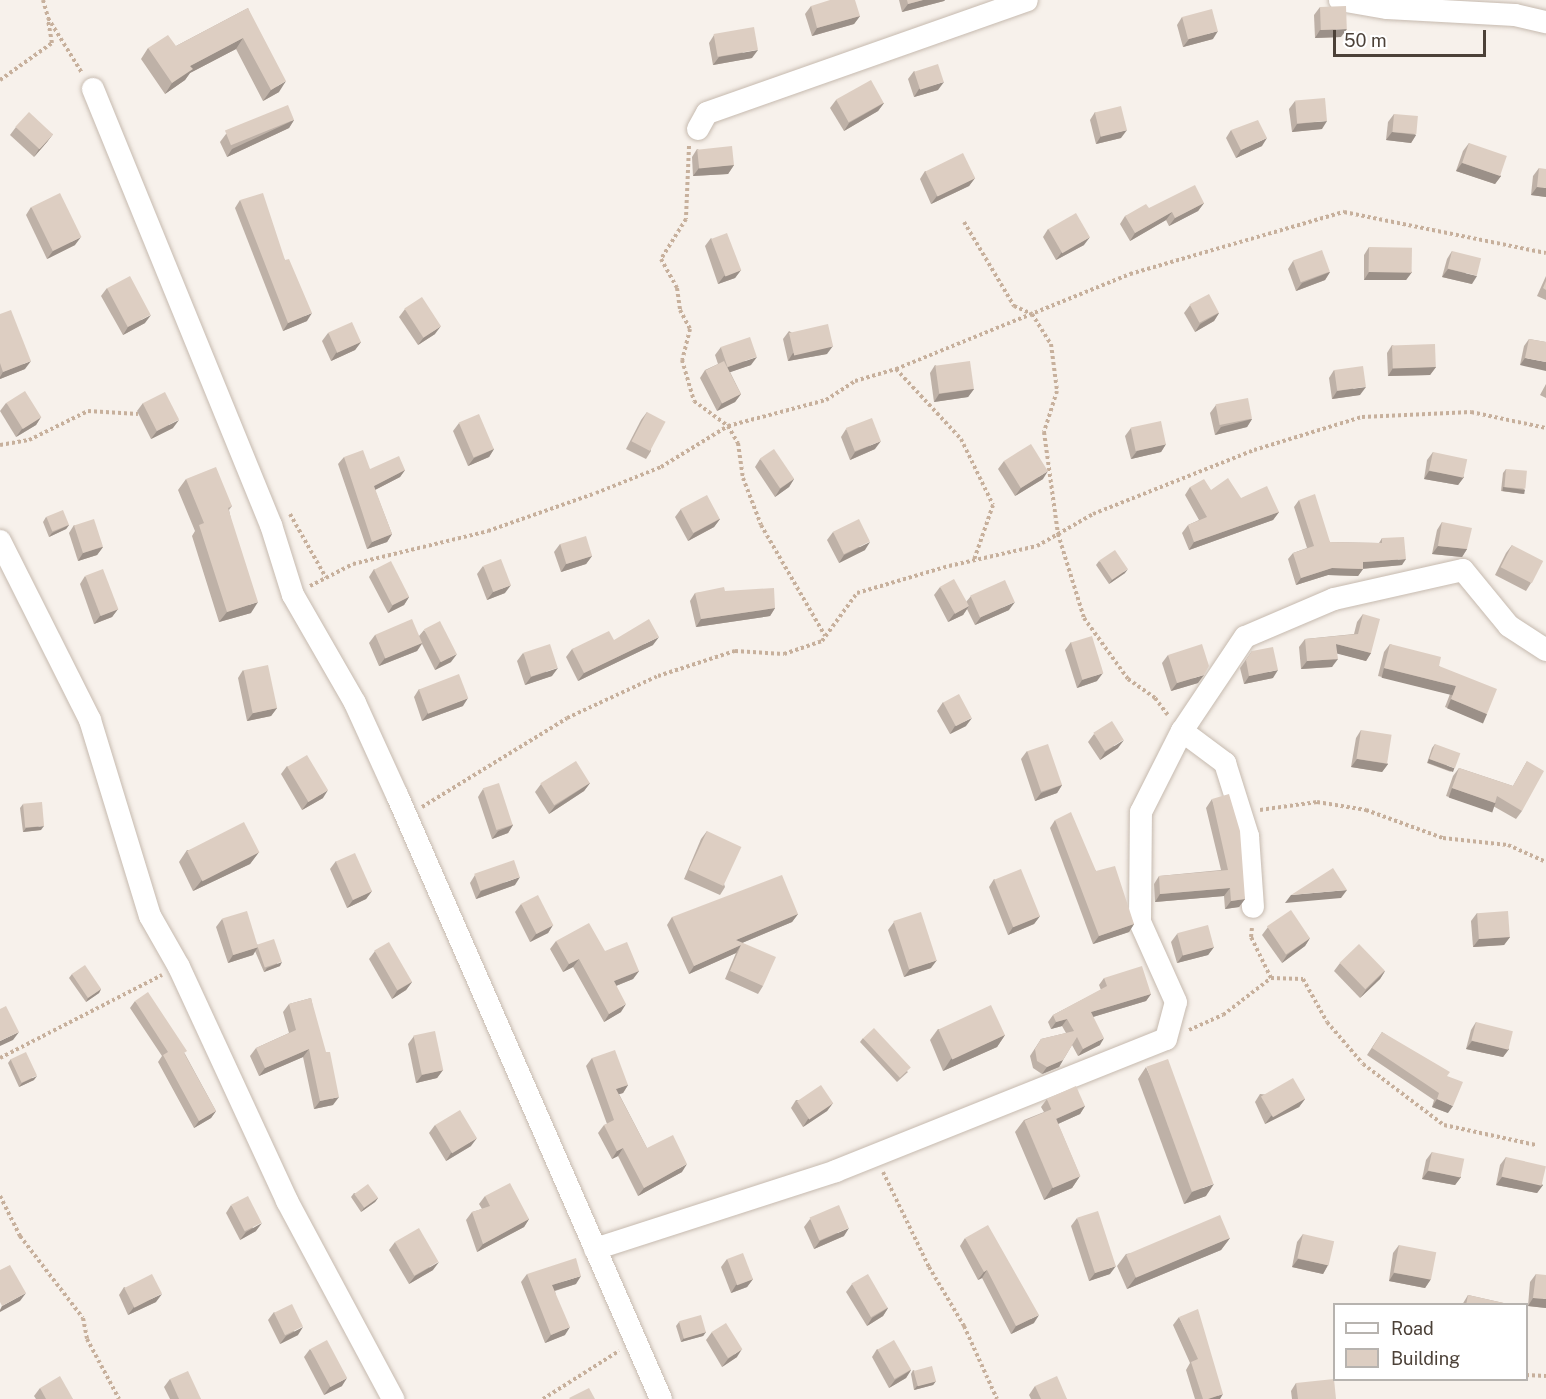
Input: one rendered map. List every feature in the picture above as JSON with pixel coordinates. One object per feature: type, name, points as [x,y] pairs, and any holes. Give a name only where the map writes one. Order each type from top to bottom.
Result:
[{"type":"street","points":[[698,129],[707,113],[1027,0]]},
{"type":"street","points":[[1340,0],[1387,8],[1515,15],[1546,22]]},
{"type":"street","points":[[93,89],[264,507],[293,595],[355,703],[661,1399]]},
{"type":"street","points":[[0,541],[90,720],[150,916],[178,967],[287,1202],[393,1399]]},
{"type":"street","points":[[595,1249],[873,1157],[1166,1040],[1176,1002],[1140,922],[1141,812],[1182,731],[1245,637],[1334,599],[1463,570],[1509,626],[1546,650]]},
{"type":"street","points":[[1182,731],[1226,762],[1248,836],[1253,907]]},
{"type":"path","points":[[0,80],[52,43],[43,0]]},
{"type":"path","points":[[48,18],[93,89]]},
{"type":"path","points":[[698,129],[686,151],[686,219],[661,259],[677,288],[680,310],[690,329],[682,360],[694,401],[728,426],[738,443],[743,478],[760,525],[825,636]]},
{"type":"path","points":[[293,595],[353,564],[488,531],[596,493],[661,466],[728,426],[826,400],[855,381],[897,369],[1130,274],[1344,212],[1546,253]]},
{"type":"path","points":[[964,222],[1014,306],[1032,314],[1051,344],[1057,391],[1044,432],[1058,534],[1084,618],[1100,645],[1128,679],[1155,698],[1182,731]]},
{"type":"path","points":[[897,369],[961,439],[993,505],[974,560]]},
{"type":"path","points":[[0,445],[29,440],[88,411],[138,414]]},
{"type":"path","points":[[406,816],[567,718],[658,676],[735,651],[784,654],[822,641],[858,593],[974,560],[1037,546],[1093,514],[1254,450],[1362,417],[1470,412],[1546,428]]},
{"type":"path","points":[[264,507],[284,507],[296,520],[326,578]]},
{"type":"path","points":[[1241,813],[1317,802],[1356,809],[1443,837],[1508,844],[1546,861]]},
{"type":"path","points":[[1253,907],[1251,937],[1270,978]]},
{"type":"path","points":[[0,1058],[178,967]]},
{"type":"path","points":[[1166,1040],[1223,1015],[1270,978],[1303,979],[1327,1022],[1363,1064],[1444,1125],[1536,1145]]},
{"type":"path","points":[[873,1157],[892,1185],[929,1267],[964,1326],[997,1399]]},
{"type":"path","points":[[0,1196],[20,1236],[83,1318],[87,1339],[119,1399]]},
{"type":"path","points":[[543,1399],[636,1341]]},
{"type":"path","points":[[1528,1375],[1546,1376]]},
{"type":"building","points":[[830,0],[855,0],[860,16],[817,28],[811,6]]},
{"type":"building","points":[[907,0],[923,0],[908,4]]},
{"type":"building","points":[[1346,6],[1347,29],[1321,30],[1320,7]]},
{"type":"building","points":[[248,8],[286,81],[271,90],[243,38],[190,66],[193,69],[172,83],[148,48],[168,35],[176,46]]},
{"type":"building","points":[[1212,9],[1218,31],[1188,39],[1182,17]]},
{"type":"building","points":[[754,27],[758,50],[718,57],[714,34]]},
{"type":"building","points":[[938,64],[944,82],[920,90],[914,72]]},
{"type":"building","points":[[871,80],[884,103],[849,122],[836,99]]},
{"type":"building","points":[[1325,98],[1327,121],[1297,124],[1295,101]]},
{"type":"building","points":[[288,105],[294,120],[231,145],[225,130]]},
{"type":"building","points":[[1121,106],[1127,130],[1101,137],[1095,113]]},
{"type":"building","points":[[29,112],[53,135],[39,149],[15,127]]},
{"type":"building","points":[[1394,114],[1418,116],[1416,134],[1392,132]]},
{"type":"building","points":[[1258,120],[1267,138],[1241,150],[1231,130]]},
{"type":"building","points":[[1469,143],[1507,156],[1500,176],[1462,163]]},
{"type":"building","points":[[732,146],[734,165],[699,169],[697,150]]},
{"type":"building","points":[[963,153],[975,178],[938,197],[925,171]]},
{"type":"building","points":[[1539,168],[1546,169],[1546,188],[1537,187]]},
{"type":"building","points":[[1195,185],[1204,203],[1175,218],[1172,212],[1135,233],[1125,216],[1146,204],[1149,208]]},
{"type":"building","points":[[60,193],[81,237],[53,251],[31,207]]},
{"type":"building","points":[[263,193],[285,260],[289,259],[312,313],[288,323],[240,200]]},
{"type":"building","points":[[1076,213],[1090,237],[1062,253],[1048,229]]},
{"type":"building","points":[[727,233],[741,270],[725,276],[711,239]]},
{"type":"building","points":[[1369,247],[1412,248],[1412,273],[1369,272]]},
{"type":"building","points":[[1322,250],[1330,272],[1301,282],[1293,261]]},
{"type":"building","points":[[1452,251],[1481,258],[1477,276],[1448,268]]},
{"type":"building","points":[[130,276],[151,315],[128,327],[107,288]]},
{"type":"building","points":[[1209,294],[1219,313],[1199,323],[1190,304]]},
{"type":"building","points":[[422,297],[441,326],[423,338],[404,308]]},
{"type":"building","points":[[11,310],[31,361],[3,372],[0,363],[0,314]]},
{"type":"building","points":[[352,322],[361,342],[337,353],[328,333]]},
{"type":"building","points":[[828,324],[833,346],[794,355],[789,333]]},
{"type":"building","points":[[750,337],[757,357],[728,367],[721,347]]},
{"type":"building","points":[[1529,339],[1546,342],[1546,362],[1525,358]]},
{"type":"building","points":[[1435,344],[1436,367],[1393,368],[1392,346]]},
{"type":"building","points":[[724,361],[741,394],[722,404],[705,371]]},
{"type":"building","points":[[970,361],[974,389],[939,394],[935,366]]},
{"type":"building","points":[[1363,366],[1366,387],[1337,391],[1334,370]]},
{"type":"building","points":[[25,391],[41,417],[23,429],[6,403]]},
{"type":"building","points":[[165,392],[179,420],[157,431],[143,403]]},
{"type":"building","points":[[1248,398],[1252,419],[1220,425],[1216,404]]},
{"type":"building","points":[[647,412],[666,422],[650,451],[632,441]]},
{"type":"building","points":[[479,414],[494,449],[474,458],[459,423]]},
{"type":"building","points":[[872,418],[881,441],[855,451],[846,428]]},
{"type":"building","points":[[1161,421],[1166,444],[1136,451],[1131,427]]},
{"type":"building","points":[[1031,444],[1048,471],[1021,488],[1004,461]]},
{"type":"building","points":[[774,449],[794,479],[780,488],[760,459]]},
{"type":"building","points":[[363,450],[370,469],[399,456],[405,470],[374,486],[392,534],[372,542],[344,457]]},
{"type":"building","points":[[1433,452],[1467,459],[1463,478],[1429,471]]},
{"type":"building","points":[[216,467],[232,506],[228,508],[258,602],[227,612],[199,525],[204,523],[186,479]]},
{"type":"building","points":[[1506,469],[1527,471],[1525,489],[1504,487]]},
{"type":"building","points":[[1228,478],[1241,498],[1267,486],[1279,512],[1194,542],[1188,525],[1207,517],[1190,487],[1204,479],[1211,490]]},
{"type":"building","points":[[1315,494],[1330,542],[1382,543],[1382,538],[1404,537],[1406,559],[1363,562],[1363,569],[1332,568],[1301,578],[1293,553],[1314,546],[1299,500]]},
{"type":"building","points":[[707,495],[720,519],[693,533],[681,509]]},
{"type":"building","points":[[63,510],[69,525],[52,532],[46,517]]},
{"type":"building","points":[[94,519],[103,547],[83,553],[74,525]]},
{"type":"building","points":[[859,519],[870,541],[844,554],[833,532]]},
{"type":"building","points":[[1442,522],[1472,528],[1467,549],[1438,546]]},
{"type":"building","points":[[586,536],[592,556],[566,564],[560,544]]},
{"type":"building","points":[[1512,545],[1543,561],[1532,583],[1501,567]]},
{"type":"building","points":[[1115,550],[1128,569],[1112,580],[1099,561]]},
{"type":"building","points":[[501,559],[511,585],[493,592],[483,566]]},
{"type":"building","points":[[391,561],[409,597],[392,605],[374,570]]},
{"type":"building","points":[[103,569],[118,609],[101,616],[85,576]]},
{"type":"building","points":[[954,579],[969,606],[955,614],[940,587]]},
{"type":"building","points":[[1005,580],[1015,602],[980,617],[970,595]]},
{"type":"building","points":[[724,587],[725,591],[774,588],[775,608],[701,619],[695,593]]},
{"type":"building","points":[[1363,614],[1380,619],[1371,653],[1336,644],[1338,659],[1307,661],[1305,639],[1358,634]]},
{"type":"building","points":[[412,619],[422,643],[385,659],[375,635]]},
{"type":"building","points":[[649,619],[659,637],[584,673],[572,649],[609,631],[614,640]]},
{"type":"building","points":[[440,621],[457,654],[441,662],[424,629]]},
{"type":"building","points":[[1092,636],[1103,673],[1082,680],[1071,642]]},
{"type":"building","points":[[550,644],[558,668],[531,676],[523,653]]},
{"type":"building","points":[[1202,644],[1209,666],[1204,675],[1177,683],[1168,655]]},
{"type":"building","points":[[1390,644],[1441,657],[1439,666],[1497,689],[1487,714],[1451,699],[1456,686],[1384,668]]},
{"type":"building","points":[[1273,647],[1278,670],[1249,676],[1246,660],[1252,651]]},
{"type":"building","points":[[268,665],[277,708],[253,713],[244,670]]},
{"type":"building","points":[[459,674],[468,698],[428,714],[419,689]]},
{"type":"building","points":[[959,694],[972,718],[956,726],[943,702]]},
{"type":"building","points":[[1112,721],[1124,740],[1105,751],[1093,733]]},
{"type":"building","points":[[1361,730],[1392,735],[1387,763],[1356,759]]},
{"type":"building","points":[[1048,744],[1062,785],[1041,792],[1027,751]]},
{"type":"building","points":[[1435,744],[1460,753],[1455,768],[1430,759]]},
{"type":"building","points":[[307,755],[328,790],[308,802],[287,767]]},
{"type":"building","points":[[576,761],[590,783],[554,805],[540,783]]},
{"type":"building","points":[[1527,761],[1544,771],[1522,811],[1497,796],[1495,803],[1452,788],[1459,768],[1513,786]]},
{"type":"building","points":[[499,783],[513,825],[496,830],[483,788]]},
{"type":"building","points":[[1229,794],[1240,831],[1245,899],[1231,901],[1230,888],[1160,894],[1159,876],[1228,870],[1212,799]]},
{"type":"building","points":[[42,802],[44,826],[25,828],[23,804]]},
{"type":"building","points":[[1071,812],[1096,871],[1115,866],[1134,924],[1099,936],[1055,820]]},
{"type":"building","points":[[244,822],[259,852],[202,881],[187,851]]},
{"type":"building","points":[[707,831],[741,847],[723,886],[689,870]]},
{"type":"building","points":[[355,853],[372,891],[353,900],[336,862]]},
{"type":"building","points":[[514,860],[520,877],[480,891],[474,874]]},
{"type":"building","points":[[1333,868],[1347,890],[1291,895]]},
{"type":"building","points":[[1021,869],[1040,916],[1013,927],[994,880]]},
{"type":"building","points":[[782,875],[798,914],[736,940],[776,957],[763,986],[730,971],[741,945],[694,966],[672,917]]},
{"type":"building","points":[[538,895],[553,925],[537,934],[521,904]]},
{"type":"building","points":[[1291,910],[1310,938],[1286,954],[1267,926]]},
{"type":"building","points":[[247,911],[258,947],[233,955],[222,919]]},
{"type":"building","points":[[1508,911],[1510,937],[1479,939],[1477,913]]},
{"type":"building","points":[[921,912],[937,961],[909,969],[893,921]]},
{"type":"building","points":[[589,923],[605,951],[627,942],[639,971],[614,981],[626,1004],[609,1014],[579,959],[569,964],[556,941]]},
{"type":"building","points":[[1208,925],[1214,947],[1183,955],[1177,933]]},
{"type":"building","points":[[274,939],[282,962],[265,968],[257,945]]},
{"type":"building","points":[[389,942],[412,982],[397,990],[374,950]]},
{"type":"building","points":[[1359,944],[1385,971],[1365,989],[1340,963]]},
{"type":"building","points":[[85,965],[101,989],[88,998],[72,974]]},
{"type":"building","points":[[1142,966],[1151,994],[1091,1012],[1104,1038],[1083,1049],[1077,1037],[1063,1060],[1047,1067],[1037,1061],[1035,1049],[1041,1039],[1074,1031],[1067,1019],[1056,1022],[1053,1015],[1107,986],[1104,978]]},
{"type":"building","points":[[148,992],[187,1051],[184,1053],[216,1111],[199,1121],[163,1055],[168,1052],[135,1001]]},
{"type":"building","points":[[311,998],[326,1052],[330,1052],[339,1097],[320,1101],[309,1049],[265,1068],[256,1048],[296,1030],[289,1004]]},
{"type":"building","points":[[991,1005],[1005,1035],[952,1059],[938,1030]]},
{"type":"building","points":[[6,1006],[19,1032],[0,1041],[0,1009]]},
{"type":"building","points":[[1476,1022],[1513,1031],[1508,1050],[1471,1040]]},
{"type":"building","points":[[874,1028],[911,1067],[900,1078],[863,1038]]},
{"type":"building","points":[[435,1031],[443,1070],[422,1075],[413,1036]]},
{"type":"building","points":[[1382,1032],[1450,1072],[1447,1076],[1463,1082],[1453,1106],[1437,1099],[1439,1093],[1372,1048]]},
{"type":"building","points":[[615,1050],[628,1085],[616,1089],[647,1148],[673,1135],[687,1164],[644,1188],[623,1148],[617,1151],[604,1125],[614,1120],[592,1058]]},
{"type":"building","points":[[26,1052],[37,1076],[22,1083],[11,1059]]},
{"type":"building","points":[[1168,1059],[1213,1184],[1192,1192],[1146,1067]]},
{"type":"building","points":[[1293,1078],[1305,1099],[1273,1117],[1261,1096]]},
{"type":"building","points":[[821,1085],[833,1103],[809,1119],[797,1101]]},
{"type":"building","points":[[1076,1086],[1085,1106],[1056,1119],[1047,1099]]},
{"type":"building","points":[[1052,1109],[1081,1176],[1053,1188],[1024,1121]]},
{"type":"building","points":[[460,1110],[477,1138],[452,1153],[435,1125]]},
{"type":"building","points":[[1432,1152],[1464,1159],[1460,1177],[1428,1171]]},
{"type":"building","points":[[1506,1157],[1546,1166],[1541,1186],[1502,1176]]},
{"type":"building","points":[[510,1183],[529,1219],[483,1244],[472,1212],[490,1206],[485,1196]]},
{"type":"building","points":[[368,1184],[378,1198],[364,1208],[354,1194]]},
{"type":"building","points":[[248,1196],[262,1223],[245,1231],[231,1205]]},
{"type":"building","points":[[839,1205],[849,1228],[819,1241],[810,1218]]},
{"type":"building","points":[[1098,1211],[1116,1266],[1095,1273],[1077,1218]]},
{"type":"building","points":[[1220,1215],[1230,1238],[1136,1278],[1126,1255]]},
{"type":"building","points":[[988,1225],[1039,1315],[1016,1326],[987,1270],[984,1272],[965,1238]]},
{"type":"building","points":[[419,1228],[438,1262],[414,1276],[395,1242]]},
{"type":"building","points":[[1303,1234],[1334,1241],[1329,1266],[1297,1258]]},
{"type":"building","points":[[1399,1245],[1436,1252],[1431,1280],[1394,1272]]},
{"type":"building","points":[[743,1253],[753,1279],[737,1285],[727,1259]]},
{"type":"building","points":[[576,1258],[581,1276],[552,1285],[570,1327],[551,1335],[527,1274]]},
{"type":"building","points":[[10,1265],[26,1293],[2,1306],[0,1270]]},
{"type":"building","points":[[152,1274],[162,1294],[134,1308],[124,1288]]},
{"type":"building","points":[[868,1274],[887,1308],[871,1317],[852,1284]]},
{"type":"building","points":[[1536,1274],[1546,1275],[1546,1299],[1533,1298]]},
{"type":"building","points":[[1468,1295],[1504,1303],[1466,1303]]},
{"type":"building","points":[[292,1304],[303,1326],[285,1335],[274,1313]]},
{"type":"building","points":[[1198,1309],[1223,1394],[1208,1399],[1203,1399],[1191,1362],[1198,1359],[1179,1317]]},
{"type":"building","points":[[701,1315],[706,1332],[684,1339],[679,1321]]},
{"type":"building","points":[[726,1323],[742,1349],[728,1358],[712,1332]]},
{"type":"building","points":[[327,1340],[347,1378],[330,1387],[310,1349]]},
{"type":"building","points":[[894,1340],[911,1369],[895,1379],[878,1350]]},
{"type":"building","points":[[932,1366],[936,1381],[918,1386],[914,1371]]},
{"type":"building","points":[[188,1371],[201,1399],[179,1399],[170,1379]]},
{"type":"building","points":[[60,1376],[73,1399],[46,1399],[40,1388]]},
{"type":"building","points":[[1057,1376],[1067,1399],[1041,1399],[1035,1386]]},
{"type":"building","points":[[1333,1379],[1336,1399],[1298,1399],[1296,1383]]},
{"type":"building","points":[[589,1388],[595,1399],[569,1398]]}]
